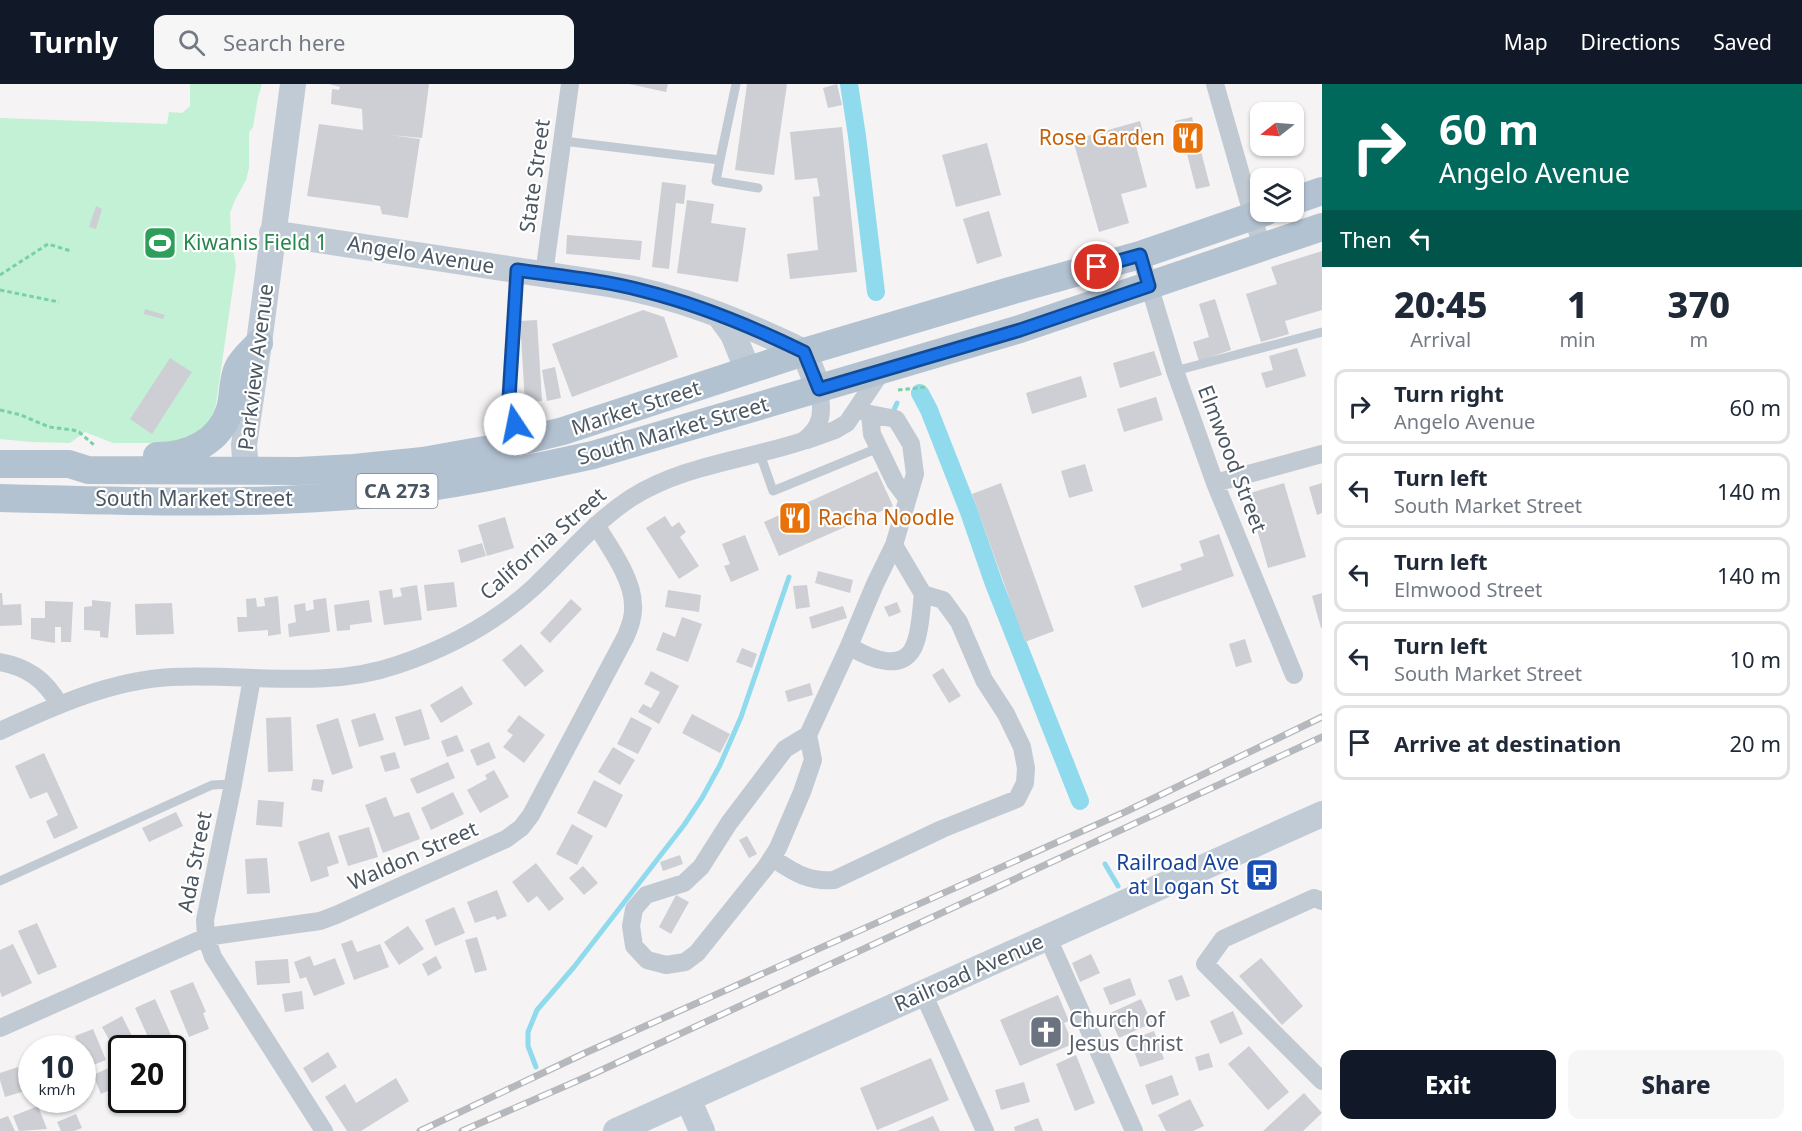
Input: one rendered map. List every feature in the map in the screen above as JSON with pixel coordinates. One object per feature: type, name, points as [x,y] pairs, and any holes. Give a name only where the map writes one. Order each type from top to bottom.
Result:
[{"type":"main road","name":"Parkview Avenue","points":[[249,470],[244,444],[292,84]]},
{"type":"main road","points":[[1304,197],[1322,191]]},
{"type":"main road","name":"CA 273","points":[[804,352],[1140,255],[1250,217]]},
{"type":"main road","name":"South Market Street","points":[[0,498],[238,502],[291,500],[427,488],[540,466],[592,455],[819,389],[890,381],[1020,330],[1322,226]]},
{"type":"main road","name":"Angelo Avenue","points":[[272,234],[643,290],[765,333],[804,352]]},
{"type":"main road","points":[[718,315],[733,334],[748,371]]},
{"type":"main road","points":[[69,464],[87,457],[175,456],[201,446],[223,424],[230,411],[238,367],[259,343]]},
{"type":"main road","points":[[804,352],[819,389]]},
{"type":"main road","name":"Market Street","points":[[249,470],[298,471],[389,465],[456,455],[519,442],[563,431],[804,352]]},
{"type":"main road","name":"South Market Street","points":[[0,464],[69,464],[88,470],[249,470]]},
{"type":"main road","points":[[94,500],[116,488],[214,489],[227,485],[249,470],[256,479],[291,500]]},
{"type":"main road","name":"Railroad Avenue","points":[[616,1131],[1322,814]]},
{"type":"main road","points":[[688,1099],[702,1131]]},
{"type":"street","name":"State Street","points":[[544,274],[570,84]]},
{"type":"street","points":[[1215,84],[1250,190]]},
{"type":"street","points":[[1259,222],[1262,248]]},
{"type":"street","name":"Elmwood Street","points":[[1140,255],[1175,371],[1215,483],[1294,675]]},
{"type":"street","name":"California Street","points":[[0,731],[59,704],[134,681],[191,676],[330,679],[386,669],[440,649],[481,627],[511,606],[534,587],[596,525],[630,500],[656,485],[683,474],[803,441],[841,427],[863,411],[890,381]]},
{"type":"street","points":[[803,441],[821,422],[819,389]]},
{"type":"street","points":[[863,411],[895,482],[907,498]]},
{"type":"street","points":[[808,735],[813,760],[793,815],[772,858],[697,953],[685,963],[666,965],[647,960],[634,946],[631,926],[634,909],[646,895],[684,883],[701,867],[729,823],[785,749],[808,735],[894,545],[915,474],[911,444],[896,419],[863,411]]},
{"type":"street","points":[[1215,483],[1322,454]]},
{"type":"street","name":"Waldon Street","points":[[0,1028],[206,937],[320,921],[336,915],[506,839],[521,828],[531,815],[626,636],[633,613],[629,583],[596,525]]},
{"type":"street","points":[[849,646],[866,656],[884,662],[896,661],[908,655],[916,642],[923,594],[894,545]]},
{"type":"street","points":[[772,858],[804,878],[834,880],[942,829],[1017,799],[1025,783],[1026,768],[1022,747],[1006,714],[984,680],[959,622],[943,600],[923,594]]},
{"type":"street","points":[[0,662],[26,669],[38,677],[51,690],[59,704]]},
{"type":"street","name":"Ada Street","points":[[252,678],[206,920],[206,937],[213,957],[324,1131]]},
{"type":"street","points":[[1322,901],[1314,898],[1223,939],[1205,964],[1322,1081]]},
{"type":"street","points":[[1048,938],[1134,1131]]},
{"type":"street","points":[[923,993],[985,1131]]},
{"type":"lane","points":[[736,84],[716,181],[758,188]]},
{"type":"lane","points":[[563,141],[720,160]]},
{"type":"lane","points":[[517,270],[509,398],[519,442]]},
{"type":"lane","points":[[1175,371],[1322,332]]},
{"type":"lane","points":[[760,453],[773,491],[878,448]]},
{"type":"lane","points":[[0,881],[212,784],[233,784]]},
{"type":"path","points":[[0,275],[48,244],[71,251]]},
{"type":"path","points":[[0,290],[58,302]]},
{"type":"path","points":[[890,381],[926,387]]},
{"type":"path","points":[[0,410],[21,415],[50,427],[73,430],[94,445]]},
{"type":"green space","points":[[190,84],[262,84],[253,127],[249,132],[249,168],[246,180],[230,213],[236,266],[212,418],[200,432],[171,443],[113,443],[85,432],[70,443],[0,439],[0,118],[167,124],[169,112],[182,113],[190,106]]},
{"type":"building","points":[[329,84],[429,84],[422,138],[390,135],[420,139],[408,218],[382,214],[380,206],[307,196],[319,124],[363,130],[362,109],[331,104],[332,89],[339,90],[340,87]]},
{"type":"building","points":[[629,84],[668,84],[666,92]]},
{"type":"building","points":[[747,84],[787,84],[774,175],[735,170]]},
{"type":"building","points":[[837,84],[842,105],[828,108],[823,88]]},
{"type":"building","name":"Rose Garden","points":[[1192,117],[1210,186],[1196,189],[1175,121]]},
{"type":"building","points":[[1140,121],[1145,139],[1135,142],[1147,187],[1121,194],[1129,223],[1099,232],[1073,140]]},
{"type":"building","points":[[842,127],[857,272],[790,279],[787,254],[818,250],[813,197],[820,196],[817,178],[795,180],[790,132]]},
{"type":"building","points":[[987,143],[1001,195],[956,207],[942,155]]},
{"type":"building","points":[[662,182],[686,185],[684,204],[676,203],[669,269],[652,267]]},
{"type":"building","points":[[687,200],[714,204],[711,223],[746,228],[738,282],[677,273]]},
{"type":"building","points":[[96,206],[102,209],[96,229],[89,227]]},
{"type":"building","points":[[989,211],[1002,256],[977,264],[963,219]]},
{"type":"building","points":[[567,235],[642,241],[640,260],[566,254]]},
{"type":"building","points":[[1322,251],[1322,310],[1285,321],[1289,334],[1261,342],[1246,294],[1277,284],[1271,267]]},
{"type":"building","points":[[1215,299],[1231,350],[1199,361],[1193,342],[1209,337],[1199,304]]},
{"type":"building","points":[[145,309],[165,315],[163,319],[144,314]]},
{"type":"building","points":[[643,310],[664,317],[678,357],[572,397],[552,344]]},
{"type":"building","points":[[537,320],[542,401],[525,402],[520,321]]},
{"type":"building","points":[[1297,348],[1306,376],[1266,388],[1261,373],[1273,370],[1269,356]]},
{"type":"building","points":[[1154,351],[1162,375],[1120,388],[1113,363]]},
{"type":"building","points":[[170,358],[192,372],[152,434],[130,419]]},
{"type":"building","points":[[555,367],[561,398],[547,401],[542,370]]},
{"type":"building","points":[[1081,376],[1087,397],[1032,414],[1026,393]]},
{"type":"building","points":[[1156,397],[1163,420],[1124,432],[1117,409]]},
{"type":"building","points":[[1085,464],[1093,491],[1069,498],[1061,471]]},
{"type":"building","points":[[877,471],[893,506],[779,556],[764,522]]},
{"type":"building","points":[[1001,483],[1054,631],[1025,642],[972,494]]},
{"type":"building","points":[[1284,483],[1306,557],[1268,568],[1247,494]]},
{"type":"building","points":[[1322,483],[1322,513],[1317,515],[1309,487]]},
{"type":"building","points":[[665,516],[672,527],[679,522],[686,532],[680,537],[699,566],[679,579],[646,528]]},
{"type":"building","points":[[505,517],[514,548],[487,556],[478,525]]},
{"type":"building","points":[[1219,534],[1234,576],[1142,608],[1134,586],[1182,570],[1180,564],[1204,556],[1199,541]]},
{"type":"building","points":[[745,535],[759,570],[731,582],[724,566],[730,564],[722,544]]},
{"type":"building","points":[[482,543],[486,556],[461,563],[458,550]]},
{"type":"building","points":[[818,571],[853,580],[850,593],[815,583]]},
{"type":"building","points":[[454,582],[457,607],[427,611],[424,585]]},
{"type":"building","points":[[417,585],[422,620],[384,625],[379,591],[392,589],[393,598],[402,596],[400,588]]},
{"type":"building","points":[[807,585],[810,607],[796,609],[793,586]]},
{"type":"building","points":[[668,590],[701,595],[699,612],[665,607]]},
{"type":"building","points":[[0,593],[2,593],[3,605],[21,604],[22,625],[0,626]]},
{"type":"building","points":[[1322,593],[1322,628],[1321,628],[1312,596]]},
{"type":"building","points":[[278,596],[281,634],[268,636],[268,630],[238,632],[237,617],[247,617],[246,599],[256,598],[257,607],[265,606],[264,598]]},
{"type":"building","points":[[326,598],[330,632],[289,637],[288,624],[296,622],[294,605],[305,603],[306,611],[314,609],[313,600]]},
{"type":"building","points":[[571,599],[582,609],[550,643],[540,633]]},
{"type":"building","points":[[92,600],[111,602],[108,638],[100,637],[100,631],[84,630],[84,607],[92,606]]},
{"type":"building","points":[[369,600],[372,622],[350,625],[350,630],[337,631],[334,605]]},
{"type":"building","points":[[45,601],[73,602],[71,642],[61,642],[61,627],[55,627],[55,643],[31,639],[31,618],[45,618]]},
{"type":"building","points":[[897,602],[901,612],[889,617],[884,607]]},
{"type":"building","points":[[172,603],[174,634],[136,635],[135,604]]},
{"type":"building","points":[[843,606],[847,618],[812,629],[809,617]]},
{"type":"building","points":[[682,617],[702,624],[688,662],[656,650],[663,632],[675,637]]},
{"type":"building","points":[[1245,639],[1252,662],[1236,667],[1229,644]]},
{"type":"building","points":[[521,644],[544,671],[525,687],[502,660]]},
{"type":"building","points":[[742,648],[757,654],[752,668],[736,662]]},
{"type":"building","points":[[943,668],[961,696],[949,703],[932,675]]},
{"type":"building","points":[[651,671],[679,686],[659,724],[638,712],[643,704],[651,708],[660,692],[644,684]]},
{"type":"building","points":[[810,683],[813,695],[788,702],[785,691]]},
{"type":"building","points":[[462,686],[473,704],[441,723],[430,705]]},
{"type":"building","points":[[421,709],[430,739],[404,746],[395,717]]},
{"type":"building","points":[[375,713],[384,740],[359,747],[351,720]]},
{"type":"building","points":[[692,714],[730,734],[720,753],[682,733]]},
{"type":"building","points":[[519,715],[545,735],[524,763],[503,747],[513,735],[507,731]]},
{"type":"building","points":[[291,717],[293,771],[268,772],[266,718]]},
{"type":"building","points":[[631,717],[652,728],[638,754],[617,744]]},
{"type":"building","points":[[338,718],[353,768],[332,775],[316,725]]},
{"type":"building","points":[[457,735],[464,751],[447,757],[441,741]]},
{"type":"building","points":[[489,742],[496,758],[477,766],[470,750]]},
{"type":"building","points":[[613,747],[635,760],[620,785],[598,772]]},
{"type":"building","points":[[395,752],[400,768],[385,772],[380,756]]},
{"type":"building","points":[[44,753],[78,828],[54,839],[46,821],[58,815],[47,792],[30,799],[15,766]]},
{"type":"building","points":[[448,762],[455,778],[417,794],[410,779]]},
{"type":"building","points":[[494,770],[509,797],[480,813],[467,790],[487,779],[485,775]]},
{"type":"building","points":[[313,779],[324,780],[322,792],[311,790]]},
{"type":"building","points":[[594,780],[623,795],[606,828],[577,813]]},
{"type":"building","points":[[453,792],[464,814],[431,830],[421,808]]},
{"type":"building","points":[[386,797],[394,817],[409,812],[420,839],[383,853],[365,805]]},
{"type":"building","points":[[258,800],[284,802],[282,827],[256,825]]},
{"type":"building","points":[[176,812],[183,826],[149,842],[142,828]]},
{"type":"building","points":[[572,824],[593,836],[577,865],[556,854]]},
{"type":"building","points":[[369,827],[378,857],[348,866],[338,836]]},
{"type":"building","points":[[329,832],[339,863],[327,867],[329,876],[311,882],[298,842]]},
{"type":"building","points":[[747,836],[757,854],[749,858],[739,840]]},
{"type":"building","points":[[680,855],[683,864],[663,871],[660,862]]},
{"type":"building","points":[[267,858],[270,893],[247,894],[245,859]]},
{"type":"building","points":[[536,863],[564,899],[549,911],[537,896],[528,903],[512,882]]},
{"type":"building","points":[[583,866],[598,883],[584,895],[569,878]]},
{"type":"building","points":[[497,890],[507,916],[497,920],[495,916],[475,923],[467,902]]},
{"type":"building","points":[[676,895],[689,902],[671,934],[659,927]]},
{"type":"building","points":[[454,907],[465,933],[435,946],[425,920]]},
{"type":"building","points":[[37,923],[57,967],[38,975],[18,931]]},
{"type":"building","points":[[408,926],[424,949],[399,965],[384,942]]},
{"type":"building","points":[[477,937],[487,970],[475,973],[465,940]]},
{"type":"building","points":[[352,940],[357,952],[380,944],[389,967],[354,980],[341,944]]},
{"type":"building","points":[[13,944],[32,983],[2,997],[0,950]]},
{"type":"building","points":[[1091,954],[1100,973],[1080,982],[1072,963]]},
{"type":"building","points":[[310,956],[314,966],[335,958],[345,984],[314,996],[306,977],[300,979],[294,962]]},
{"type":"building","points":[[436,956],[442,968],[428,976],[422,964]]},
{"type":"building","points":[[1261,958],[1303,1006],[1282,1025],[1239,976]]},
{"type":"building","points":[[288,959],[290,983],[257,985],[255,961]]},
{"type":"building","points":[[1182,975],[1190,996],[1176,1001],[1168,980]]},
{"type":"building","points":[[1130,978],[1136,995],[1110,1005],[1103,988]]},
{"type":"building","points":[[193,982],[206,1012],[203,1013],[209,1029],[189,1037],[170,991]]},
{"type":"building","points":[[302,991],[304,1009],[285,1012],[282,994]]},
{"type":"building","points":[[1058,995],[1069,1021],[1064,1023],[1073,1044],[1020,1066],[1000,1020]]},
{"type":"building","points":[[155,999],[171,1035],[147,1035],[135,1008]]},
{"type":"building","points":[[1141,999],[1152,1023],[1119,1038],[1108,1014]]},
{"type":"building","points":[[1233,1011],[1243,1034],[1220,1044],[1210,1021]]},
{"type":"building","points":[[122,1016],[132,1035],[108,1035],[108,1038],[102,1027]]},
{"type":"building","points":[[93,1029],[96,1035],[78,1035]]},
{"type":"building","points":[[1154,1031],[1164,1059],[1140,1067],[1130,1040]]},
{"type":"building","points":[[96,1036],[106,1060],[96,1064]]},
{"type":"building","points":[[1249,1046],[1289,1092],[1268,1110],[1228,1064]]},
{"type":"building","points":[[328,1052],[337,1067],[312,1083],[303,1068]]},
{"type":"building","points":[[1209,1053],[1213,1067],[1199,1071],[1195,1057]]},
{"type":"building","points":[[1076,1055],[1095,1103],[1075,1111],[1056,1064]]},
{"type":"building","points":[[931,1058],[949,1100],[877,1130],[860,1088]]},
{"type":"building","points":[[18,1067],[18,1093],[5,1097],[0,1073]]},
{"type":"building","points":[[108,1068],[108,1091],[101,1094],[96,1082],[96,1074]]},
{"type":"building","points":[[1172,1075],[1179,1095],[1152,1105],[1145,1085]]},
{"type":"building","points":[[396,1078],[409,1101],[361,1131],[347,1131],[325,1097],[345,1084],[356,1103]]},
{"type":"building","points":[[1024,1082],[1030,1102],[1001,1110],[995,1090]]},
{"type":"building","points":[[1304,1093],[1322,1113],[1303,1131],[1263,1131]]},
{"type":"building","points":[[1190,1099],[1204,1126],[1193,1131],[1166,1131],[1158,1115]]},
{"type":"building","points":[[20,1113],[41,1113],[47,1129],[19,1131],[13,1116]]},
{"type":"building","points":[[76,1114],[82,1128],[74,1131],[61,1131],[57,1122]]},
{"type":"building","points":[[8,1116],[15,1131],[0,1131],[0,1119]]},
{"type":"building","points":[[933,1116],[940,1131],[897,1131]]},
{"type":"building","points":[[1038,1118],[1043,1131],[1015,1131],[1014,1127]]},
{"type":"waterway","points":[[849,84],[876,292]]},
{"type":"waterway","points":[[920,393],[929,410],[994,584],[1080,801]]},
{"type":"waterway","points":[[893,412],[897,403]]},
{"type":"waterway","points":[[536,1067],[528,1046],[528,1032],[537,1010],[574,967],[684,825],[702,798],[720,765],[741,717],[789,577]]},
{"type":"waterway","points":[[1105,864],[1118,886]]},
{"type":"railway","points":[[420,1131],[585,1053],[1125,812],[1322,717]]},
{"type":"railway","points":[[462,1131],[593,1074],[1322,737]]},
{"type":"place","name":"Rose Garden","points":[[1188,138]]},
{"type":"place","name":"Kiwanis Field 1","points":[[160,243]]},
{"type":"place","name":"Racha Noodle","points":[[795,518]]},
{"type":"place","name":"Railroad Ave at Logan St","points":[[1262,875]]},
{"type":"place","name":"Church of Jesus Christ","points":[[1046,1032]]},
{"type":"route","points":[[515,424],[509,398],[517,270],[643,290],[674,299],[765,333],[804,352],[819,389],[1020,330],[1149,286],[1140,255],[1097,267]]}]
